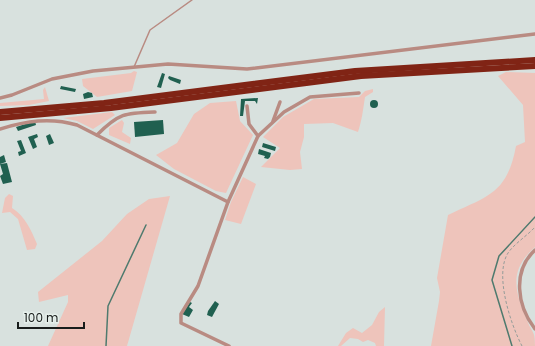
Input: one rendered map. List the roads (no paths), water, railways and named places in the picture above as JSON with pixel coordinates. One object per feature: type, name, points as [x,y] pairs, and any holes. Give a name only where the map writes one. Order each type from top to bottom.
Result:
[{"type":"highway","points":[[0,112],[104,103],[356,71],[535,60]]},
{"type":"highway","points":[[0,118],[111,108],[361,76],[535,66]]},
{"type":"street","points":[[0,98],[12,95],[52,79],[93,71],[168,64],[191,64],[247,69],[535,34]]},
{"type":"street","points":[[229,346],[181,323],[181,314],[198,286],[228,202],[258,136],[284,112],[310,97],[358,93]]},
{"type":"street","points":[[272,122],[280,102]]},
{"type":"street","points":[[247,106],[249,124],[258,136]]},
{"type":"street","points":[[97,135],[111,121],[126,113],[155,112]]},
{"type":"street","points":[[0,129],[22,123],[49,120],[77,125],[228,202]]},
{"type":"street","points":[[535,250],[528,256],[521,268],[519,280],[524,307],[528,319],[535,329]]},
{"type":"lane","points":[[134,67],[150,30],[192,0]]},
{"type":"waterway","points":[[512,346],[492,280],[499,256],[535,217]]},
{"type":"waterway","points":[[106,346],[108,306],[146,225]]}]
